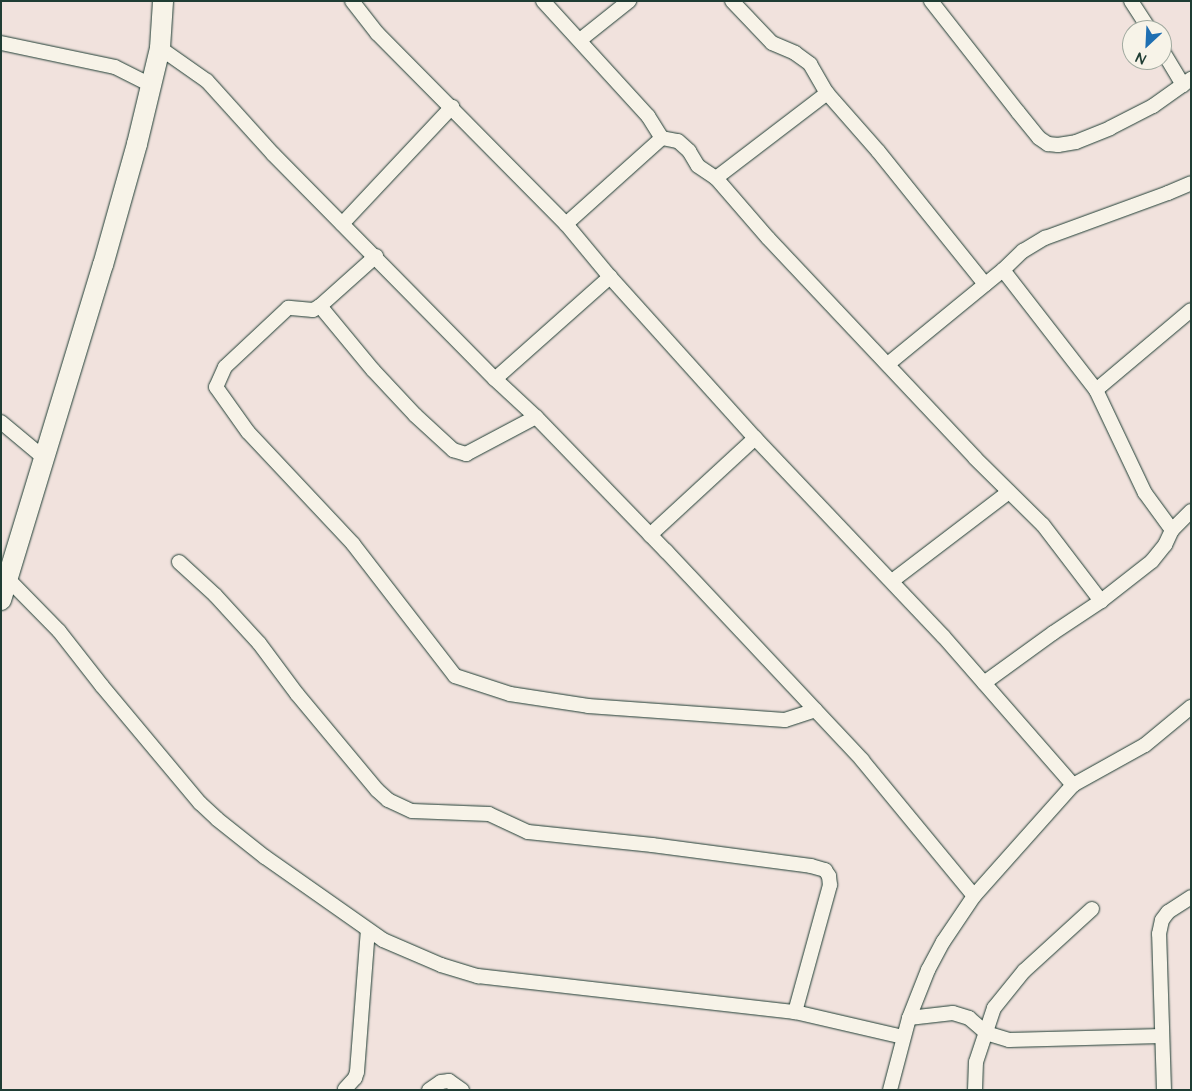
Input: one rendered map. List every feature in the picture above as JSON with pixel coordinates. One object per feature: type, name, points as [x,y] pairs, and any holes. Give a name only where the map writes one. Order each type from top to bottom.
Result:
[{"type":"main road","points":[[1,600],[104,265],[137,144],[160,48],[163,1]]},
{"type":"street","points":[[352,1],[378,33],[566,224],[610,277],[755,438],[892,581],[1073,785]]},
{"type":"street","points":[[543,1],[648,116],[662,138],[678,141],[689,151],[698,166],[716,178],[768,238],[1009,492],[1043,525],[1101,601]]},
{"type":"street","points":[[580,40],[629,1]]},
{"type":"street","points":[[732,1],[772,43],[795,53],[810,64],[827,94],[878,151],[985,284]]},
{"type":"street","points":[[931,1],[1039,138],[1048,144],[1058,145],[1076,142],[1110,128],[1153,106],[1187,82],[1172,63]]},
{"type":"street","points":[[1131,1],[1143,20]]},
{"type":"street","points":[[1,43],[115,67],[151,85]]},
{"type":"street","points":[[160,48],[207,80],[273,154],[376,256],[495,379],[536,417],[650,535],[862,760],[974,896]]},
{"type":"street","points":[[716,178],[827,94]]},
{"type":"street","points":[[342,224],[452,107]]},
{"type":"street","points":[[566,224],[662,138]]},
{"type":"street","points":[[888,364],[1003,270],[1023,251],[1045,238],[1084,222],[1168,194],[1191,183]]},
{"type":"street","points":[[376,256],[320,306],[313,310],[288,308],[225,367],[216,387],[248,432],[353,544],[455,676],[510,694],[588,706],[786,720],[815,710]]},
{"type":"street","points":[[1003,270],[1096,390],[1145,493],[1172,530]]},
{"type":"street","points":[[495,379],[610,277]]},
{"type":"street","points":[[320,306],[373,370],[415,415],[453,450],[466,454],[536,417]]},
{"type":"street","points":[[1096,390],[1191,310]]},
{"type":"street","points":[[1,422],[44,458]]},
{"type":"street","points":[[650,535],[755,438]]},
{"type":"street","points":[[892,581],[1009,492]]},
{"type":"street","points":[[984,684],[1053,633],[1101,601],[1152,561],[1166,544],[1172,530],[1191,511]]},
{"type":"street","points":[[179,562],[215,595],[259,643],[297,694],[377,790],[388,800],[412,811],[490,814],[528,832],[652,845],[811,866],[825,870],[829,876],[830,885],[794,1012]]},
{"type":"street","points":[[8,579],[59,631],[102,686],[212,814],[265,857],[368,930],[415,955],[478,976],[794,1012],[903,1038]]},
{"type":"street","points":[[890,1090],[909,1018],[943,942],[974,896],[1073,785],[1145,745],[1191,707]]},
{"type":"street","points":[[1164,1090],[1158,934],[1162,920],[1168,912],[1191,897]]},
{"type":"street","points":[[975,1090],[976,1062],[994,1008],[1016,979],[1092,909]]},
{"type":"street","points":[[345,1089],[355,1078],[357,1072],[368,930]]},
{"type":"street","points":[[909,1018],[953,1013],[969,1018],[986,1033],[1009,1040],[1162,1036]]},
{"type":"street","points":[[430,1090],[442,1082],[448,1081],[462,1090]]}]
